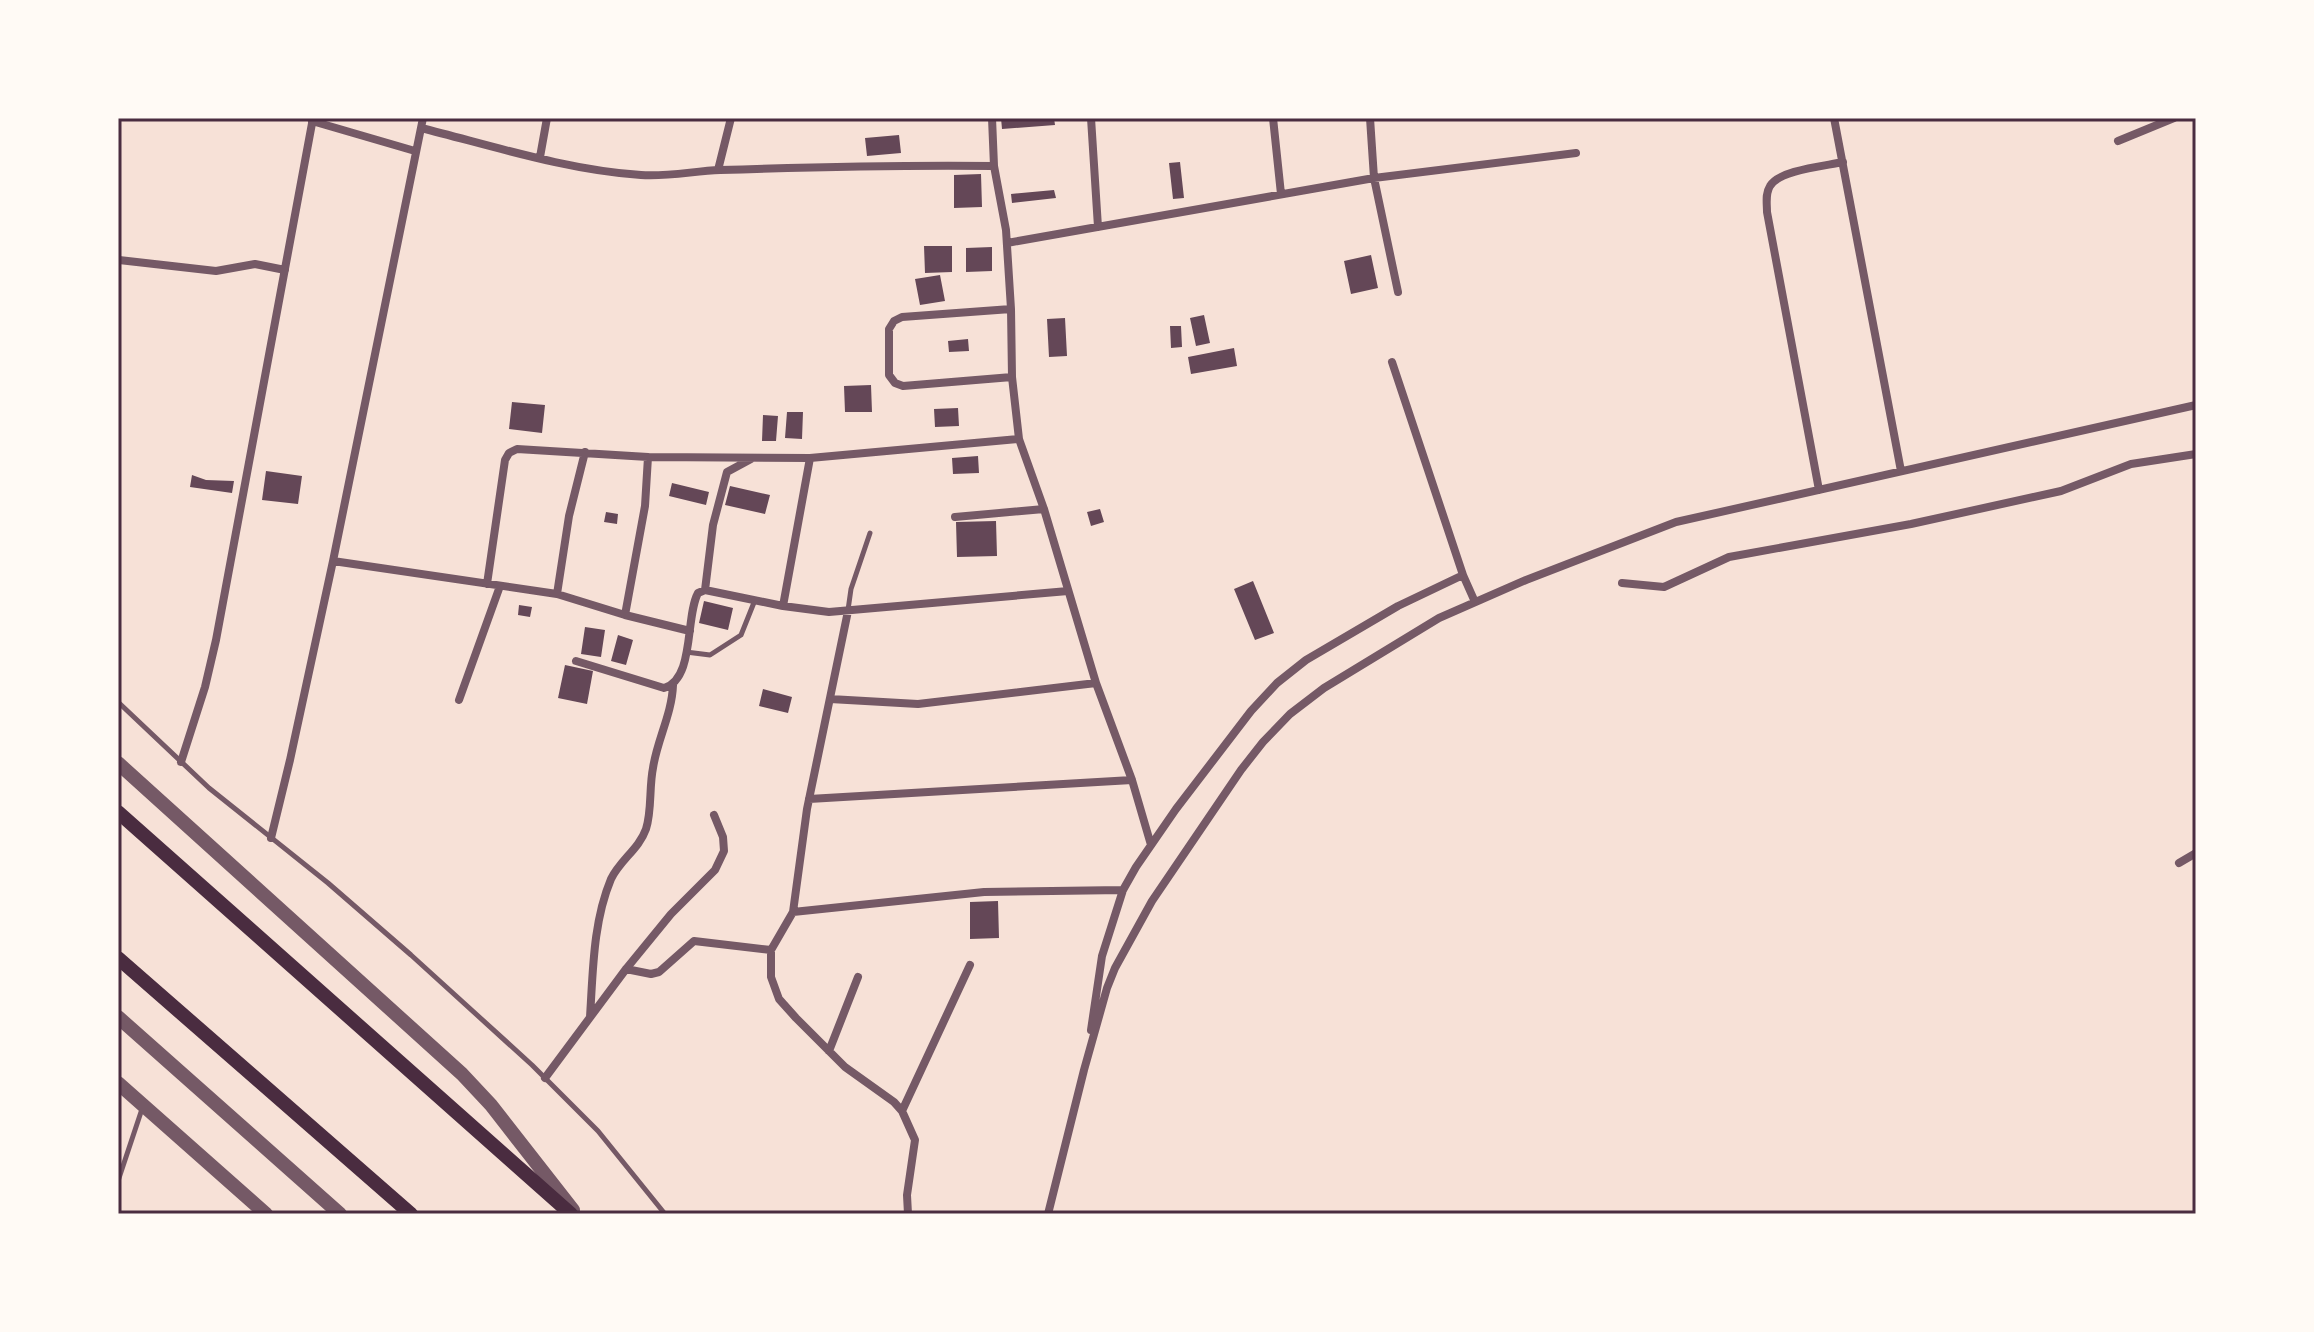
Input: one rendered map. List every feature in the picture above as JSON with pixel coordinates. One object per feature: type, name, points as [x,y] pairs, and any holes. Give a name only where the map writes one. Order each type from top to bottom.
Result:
[{"type":"main road","points":[[118,812],[574,1214]]},
{"type":"main road","points":[[118,958],[411,1214]]},
{"type":"street","points":[[271,838],[333,561],[423,118]]},
{"type":"street","points":[[540,157],[547,118]]},
{"type":"street","points":[[718,170],[731,118]]},
{"type":"street","points":[[992,118],[994,166],[1007,243],[1012,377],[1019,439],[1151,845]]},
{"type":"street","points":[[1091,118],[1098,227]]},
{"type":"street","points":[[1273,118],[1281,194]]},
{"type":"street","points":[[1370,118],[1374,178],[1398,292]]},
{"type":"street","points":[[1834,118],[1901,471]]},
{"type":"street","points":[[2118,141],[2174,118]]},
{"type":"street","points":[[181,762],[216,640],[313,120],[415,151]]},
{"type":"street","points":[[421,128],[540,157],[644,175],[718,170],[994,166]]},
{"type":"street","points":[[1007,243],[1374,178],[1576,153]]},
{"type":"street","points":[[1819,490],[1766,195],[1772,182],[1782,175],[1843,162]]},
{"type":"street","points":[[119,260],[216,271],[255,264],[285,270]]},
{"type":"street","points":[[1011,309],[902,317],[894,321],[889,329],[889,375],[895,383],[903,386],[1012,377]]},
{"type":"street","points":[[1392,362],[1463,575],[1475,602]]},
{"type":"street","points":[[1048,1214],[1084,1070],[1115,968],[1152,901],[1241,770],[1290,714],[1324,688],[1439,618],[1526,580],[1676,522],[2196,405]]},
{"type":"street","points":[[487,584],[505,460],[509,453],[517,449],[648,457],[810,458],[1019,439]]},
{"type":"street","points":[[557,594],[569,516],[585,452]]},
{"type":"street","points":[[1622,583],[1664,587],[1729,557],[1926,521],[2061,491],[2131,464],[2196,454]]},
{"type":"street","points":[[625,615],[645,506],[648,457]]},
{"type":"street","points":[[705,590],[713,525],[727,472],[751,458]]},
{"type":"street","points":[[783,606],[810,458]]},
{"type":"street","points":[[955,517],[1044,509]]},
{"type":"street","points":[[333,561],[557,594],[690,631]]},
{"type":"street","points":[[1084,1070],[1102,956],[1123,890],[1151,845],[1251,711],[1277,683],[1306,660],[1398,606],[1463,575]]},
{"type":"street","points":[[459,700],[500,586]]},
{"type":"street","points":[[590,1017],[593,959],[602,907],[619,863],[635,847],[646,828],[653,766],[673,685],[680,676],[693,601],[698,593],[705,590],[829,612],[1068,591]]},
{"type":"street","points":[[848,611],[809,799],[793,912],[771,950],[771,977],[779,999],[829,1051],[902,1111],[915,1140],[907,1195],[908,1214]]},
{"type":"street","points":[[576,661],[664,688],[673,685]]},
{"type":"street","points":[[830,699],[918,704],[1096,683]]},
{"type":"street","points":[[118,763],[462,1074],[491,1105],[574,1214]]},
{"type":"street","points":[[809,799],[1132,780]]},
{"type":"street","points":[[545,1078],[626,969],[671,914],[715,870],[724,851],[723,837],[714,815]]},
{"type":"street","points":[[2179,863],[2196,853]]},
{"type":"street","points":[[793,912],[984,892],[1123,890]]},
{"type":"street","points":[[626,969],[651,974],[659,972],[694,941],[771,950]]},
{"type":"street","points":[[902,1111],[970,965]]},
{"type":"street","points":[[829,1051],[858,977]]},
{"type":"street","points":[[118,1017],[340,1214]]},
{"type":"street","points":[[118,1083],[266,1214]]},
{"type":"lane","points":[[848,611],[851,589],[870,533]]},
{"type":"lane","points":[[686,652],[710,655],[741,635],[755,600]]},
{"type":"lane","points":[[118,702],[209,788],[328,883],[545,1078],[598,1131],[665,1214]]},
{"type":"lane","points":[[118,1181],[143,1105]]},
{"type":"building","points":[[1001,118],[1054,118],[1055,125],[1002,129]]},
{"type":"building","points":[[899,135],[901,153],[867,156],[865,138]]},
{"type":"building","points":[[1180,162],[1184,198],[1173,199],[1169,163]]},
{"type":"building","points":[[981,174],[982,207],[954,208],[954,175]]},
{"type":"building","points":[[1054,190],[1056,198],[1012,203],[1011,194]]},
{"type":"building","points":[[924,246],[952,246],[952,272],[925,273]]},
{"type":"building","points":[[992,247],[992,271],[966,272],[966,248]]},
{"type":"building","points":[[1371,255],[1378,288],[1351,294],[1344,261]]},
{"type":"building","points":[[940,275],[945,301],[920,305],[915,279]]},
{"type":"building","points":[[1204,315],[1210,343],[1196,346],[1190,318]]},
{"type":"building","points":[[1065,318],[1067,356],[1049,357],[1047,319]]},
{"type":"building","points":[[1170,326],[1181,326],[1182,347],[1171,348]]},
{"type":"building","points":[[968,339],[969,351],[949,352],[948,341]]},
{"type":"building","points":[[1234,348],[1237,366],[1191,374],[1188,357]]},
{"type":"building","points":[[871,385],[872,412],[845,412],[844,386]]},
{"type":"building","points":[[512,402],[545,405],[542,433],[509,429]]},
{"type":"building","points":[[958,408],[959,426],[935,427],[934,409]]},
{"type":"building","points":[[787,412],[803,412],[802,439],[785,438]]},
{"type":"building","points":[[763,415],[778,416],[776,441],[762,441]]},
{"type":"building","points":[[978,456],[979,473],[953,474],[952,458]]},
{"type":"building","points":[[266,471],[302,476],[298,504],[262,500]]},
{"type":"building","points":[[192,475],[206,480],[234,481],[232,493],[190,487]]},
{"type":"building","points":[[672,483],[709,492],[706,505],[669,496]]},
{"type":"building","points":[[730,486],[770,495],[765,514],[725,505]]},
{"type":"building","points":[[1100,509],[1104,522],[1091,526],[1087,512]]},
{"type":"building","points":[[606,512],[618,514],[617,524],[604,522]]},
{"type":"building","points":[[996,521],[997,556],[957,557],[956,522]]},
{"type":"building","points":[[1253,581],[1274,633],[1255,640],[1234,589]]},
{"type":"building","points":[[704,601],[733,608],[728,630],[699,623]]},
{"type":"building","points":[[519,605],[532,607],[530,617],[518,615]]},
{"type":"building","points":[[585,627],[605,630],[601,657],[581,654]]},
{"type":"building","points":[[618,635],[633,640],[626,665],[611,661]]},
{"type":"building","points":[[565,665],[593,671],[587,704],[558,698]]},
{"type":"building","points":[[763,689],[792,697],[788,713],[759,706]]},
{"type":"building","points":[[998,901],[999,938],[970,939],[970,902]]}]
